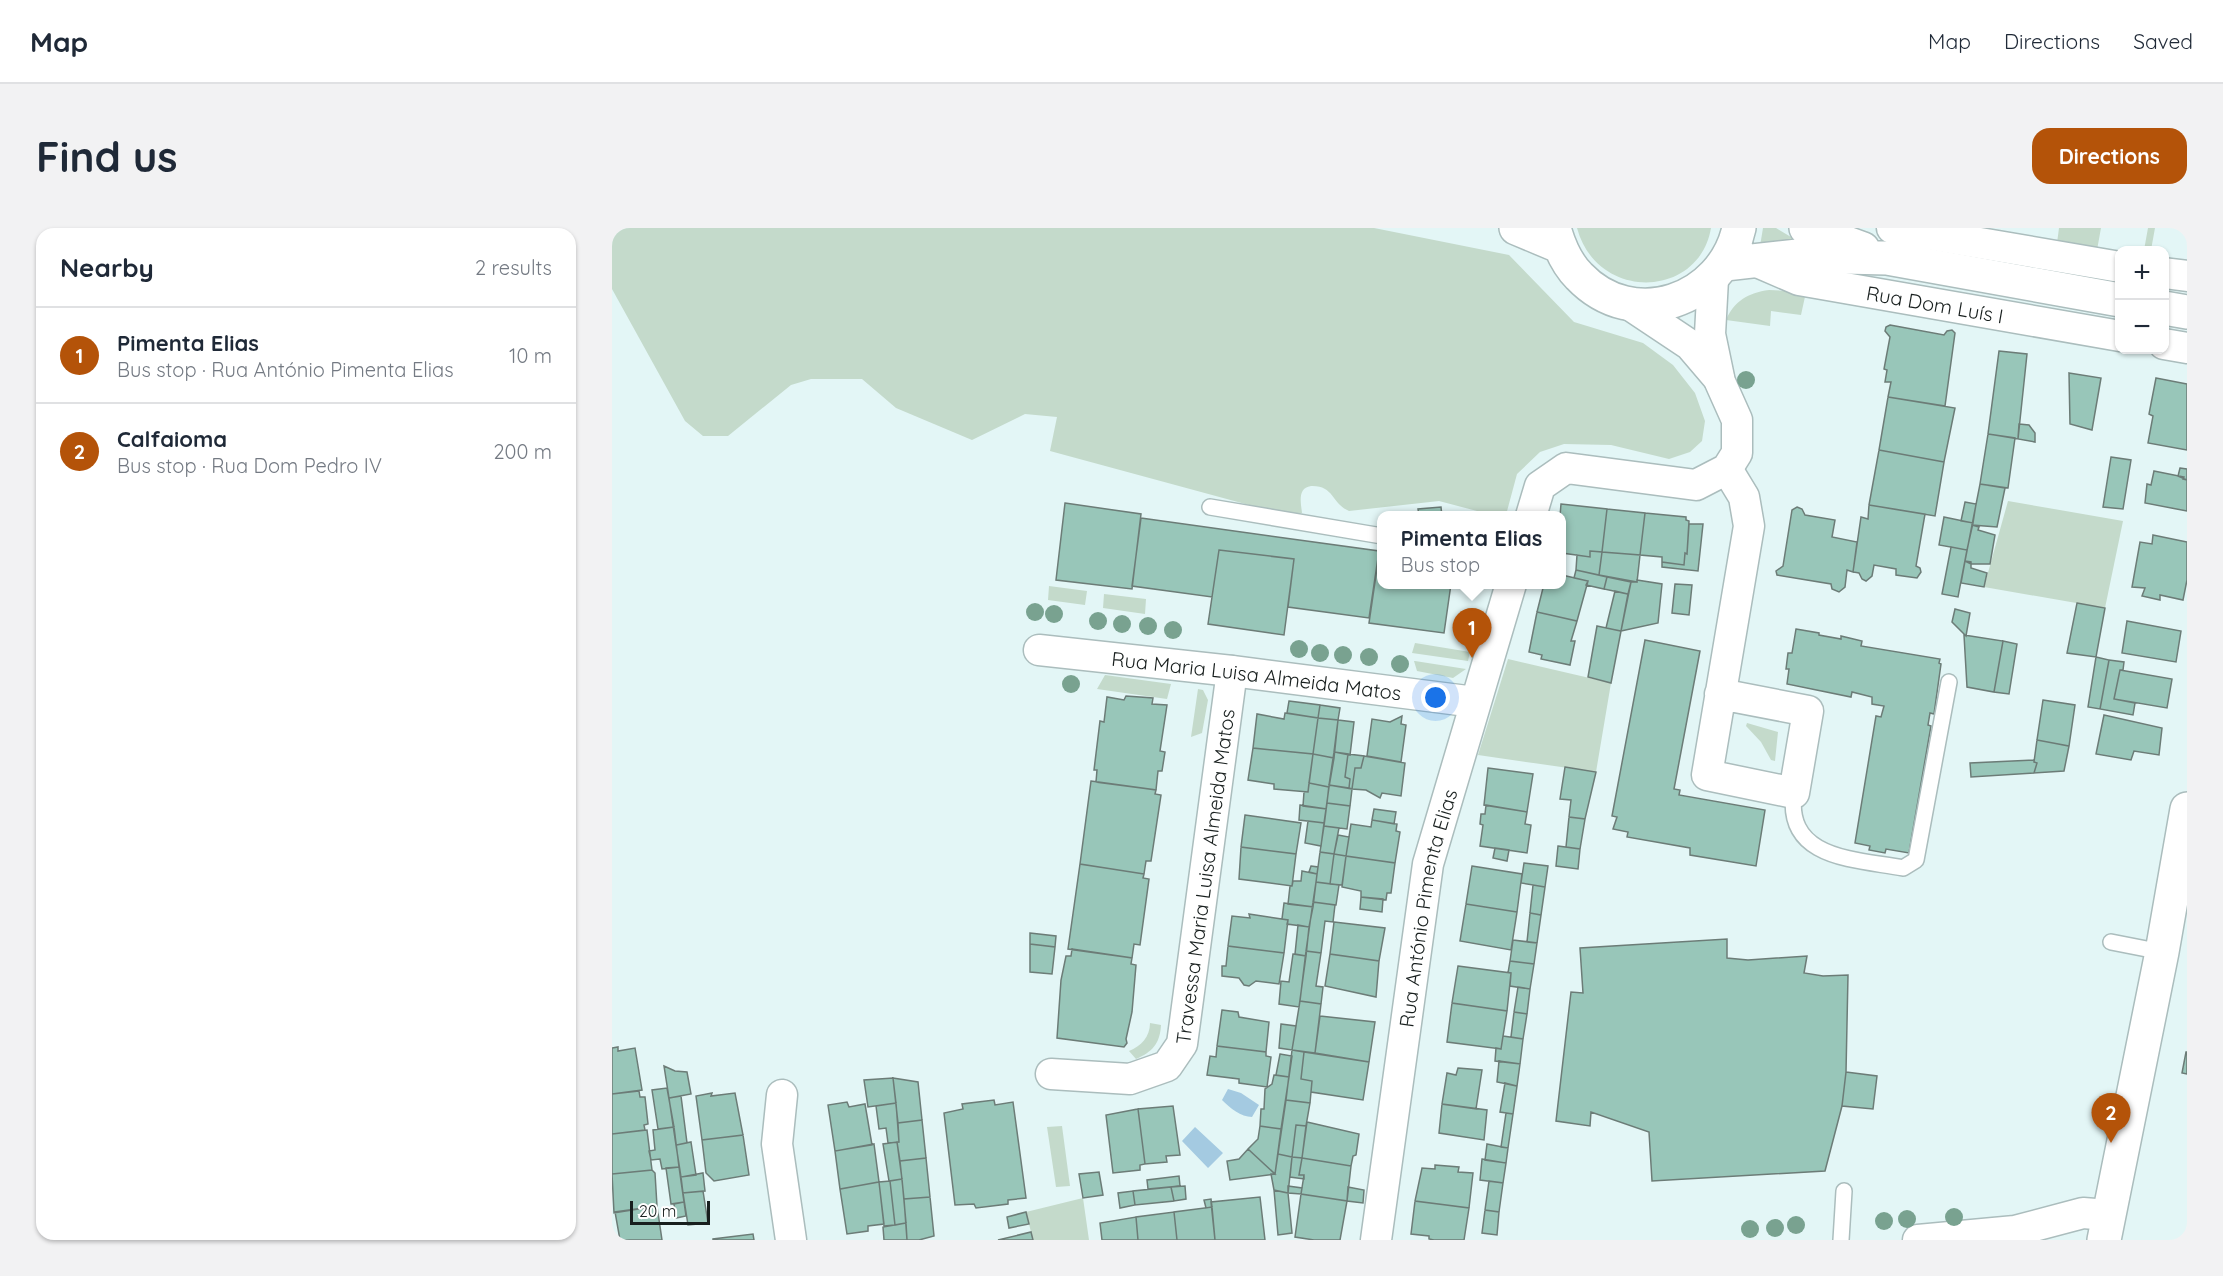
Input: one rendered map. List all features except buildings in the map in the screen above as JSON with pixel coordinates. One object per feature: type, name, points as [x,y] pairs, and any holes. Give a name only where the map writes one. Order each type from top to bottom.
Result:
[{"type":"main road","name":"Rua Dom Luís I","points":[[1516,228],[1556,237],[1579,277],[1593,289],[1610,298],[1646,305],[1664,304],[1683,298],[1731,268],[1889,243]]},
{"type":"main road","points":[[1731,268],[1739,228]]},
{"type":"main road","name":"Rua Dom Luís I","points":[[1806,228],[1889,243],[1923,265],[2115,299]]},
{"type":"main road","points":[[2169,309],[2187,312]]},
{"type":"main road","points":[[2106,1228],[2162,952],[2187,809]]},
{"type":"street","name":"Rua Dom Luís I","points":[[1889,243],[2115,266]]},
{"type":"street","name":"Rua Dom Luís I","points":[[1731,268],[2115,335]]},
{"type":"street","points":[[1532,511],[1540,486],[1566,468],[1696,485],[1727,469],[1737,453],[1737,420],[1720,382],[1710,334],[1731,268]]},
{"type":"street","points":[[2169,274],[2187,276]]},
{"type":"street","points":[[1627,303],[1690,345],[1720,382]]},
{"type":"street","points":[[2169,345],[2187,348]]},
{"type":"street","points":[[1720,694],[1808,711],[1794,793],[1707,775],[1720,694],[1749,526],[1744,497],[1727,469]]},
{"type":"street","name":"Rua António Pimenta Elias","points":[[1376,1240],[1428,864],[1474,702],[1510,589]]},
{"type":"street","name":"Rua Maria Luisa Almeida Matos","points":[[1039,650],[1232,671],[1474,702]]},
{"type":"street","name":"Travessa Maria Luisa Almeida Matos","points":[[1051,1074],[1130,1079],[1167,1066],[1182,1044],[1232,671]]},
{"type":"street","points":[[782,1095],[777,1144],[791,1240]]},
{"type":"street","points":[[1934,1240],[2027,1236],[2083,1213],[2106,1228]]},
{"type":"lane","points":[[1210,507],[1377,535]]},
{"type":"lane","points":[[1794,793],[1792,808],[1794,821],[1806,840],[1826,853],[1904,867],[1916,860],[1949,682]]},
{"type":"lane","points":[[2111,942],[2162,952]]},
{"type":"lane","points":[[1842,1240],[1844,1191]]},
{"type":"green space","points":[[612,228],[1374,228],[1509,255],[1574,322],[1643,343],[1673,365],[1695,393],[1705,421],[1702,441],[1690,452],[1669,459],[1611,445],[1564,444],[1540,452],[1517,474],[1507,511],[1477,511],[1439,501],[1349,511],[1343,508],[1324,488],[1311,486],[1302,493],[1302,513],[1291,514],[1260,508],[1050,451],[1057,417],[1025,414],[972,440],[896,408],[862,379],[811,379],[791,385],[728,436],[703,436],[685,421],[612,289]]},
{"type":"green space","points":[[1577,228],[1711,228],[1703,251],[1688,268],[1669,279],[1647,282],[1625,279],[1605,269],[1588,252]]},
{"type":"green space","points":[[1763,228],[1776,228],[1801,243],[1760,246]]},
{"type":"green space","points":[[2059,228],[2101,228],[2097,250],[2057,243]]},
{"type":"green space","points":[[2148,228],[2155,228],[2152,246],[2145,246]]},
{"type":"green space","points":[[1769,290],[1806,292],[1801,315],[1771,311],[1770,326],[1726,320],[1733,308],[1743,299]]},
{"type":"green space","points":[[2008,501],[2123,521],[2105,608],[1984,587]]},
{"type":"green space","points":[[1049,586],[1087,591],[1085,605],[1048,600]]},
{"type":"green space","points":[[1104,594],[1146,599],[1145,614],[1103,608]]},
{"type":"green space","points":[[1415,643],[1470,652],[1468,661],[1412,653]]},
{"type":"green space","points":[[1508,659],[1611,683],[1596,772],[1478,755]]},
{"type":"green space","points":[[1414,661],[1466,669],[1453,678],[1417,671]]},
{"type":"green space","points":[[1105,675],[1171,684],[1167,699],[1097,689]]},
{"type":"green space","points":[[1198,689],[1203,690],[1208,700],[1202,733],[1191,737]]},
{"type":"green space","points":[[1747,723],[1778,732],[1775,761],[1771,760],[1761,742],[1746,726]]},
{"type":"green space","points":[[1150,1023],[1161,1025],[1159,1037],[1151,1050],[1136,1059],[1129,1051],[1144,1040]]},
{"type":"green space","points":[[1062,1126],[1070,1186],[1056,1187],[1047,1127]]},
{"type":"green space","points":[[1083,1198],[1089,1240],[1033,1240],[1026,1212]]},
{"type":"water","points":[[1228,1089],[1241,1093],[1259,1105],[1252,1117],[1240,1114],[1222,1100]]},
{"type":"water","points":[[1195,1127],[1223,1153],[1208,1168],[1182,1141]]},
{"type":"place","name":"Pimenta Elias","points":[[1472,658]]},
{"type":"place","name":"Calfaioma","points":[[2111,1143]]}]
